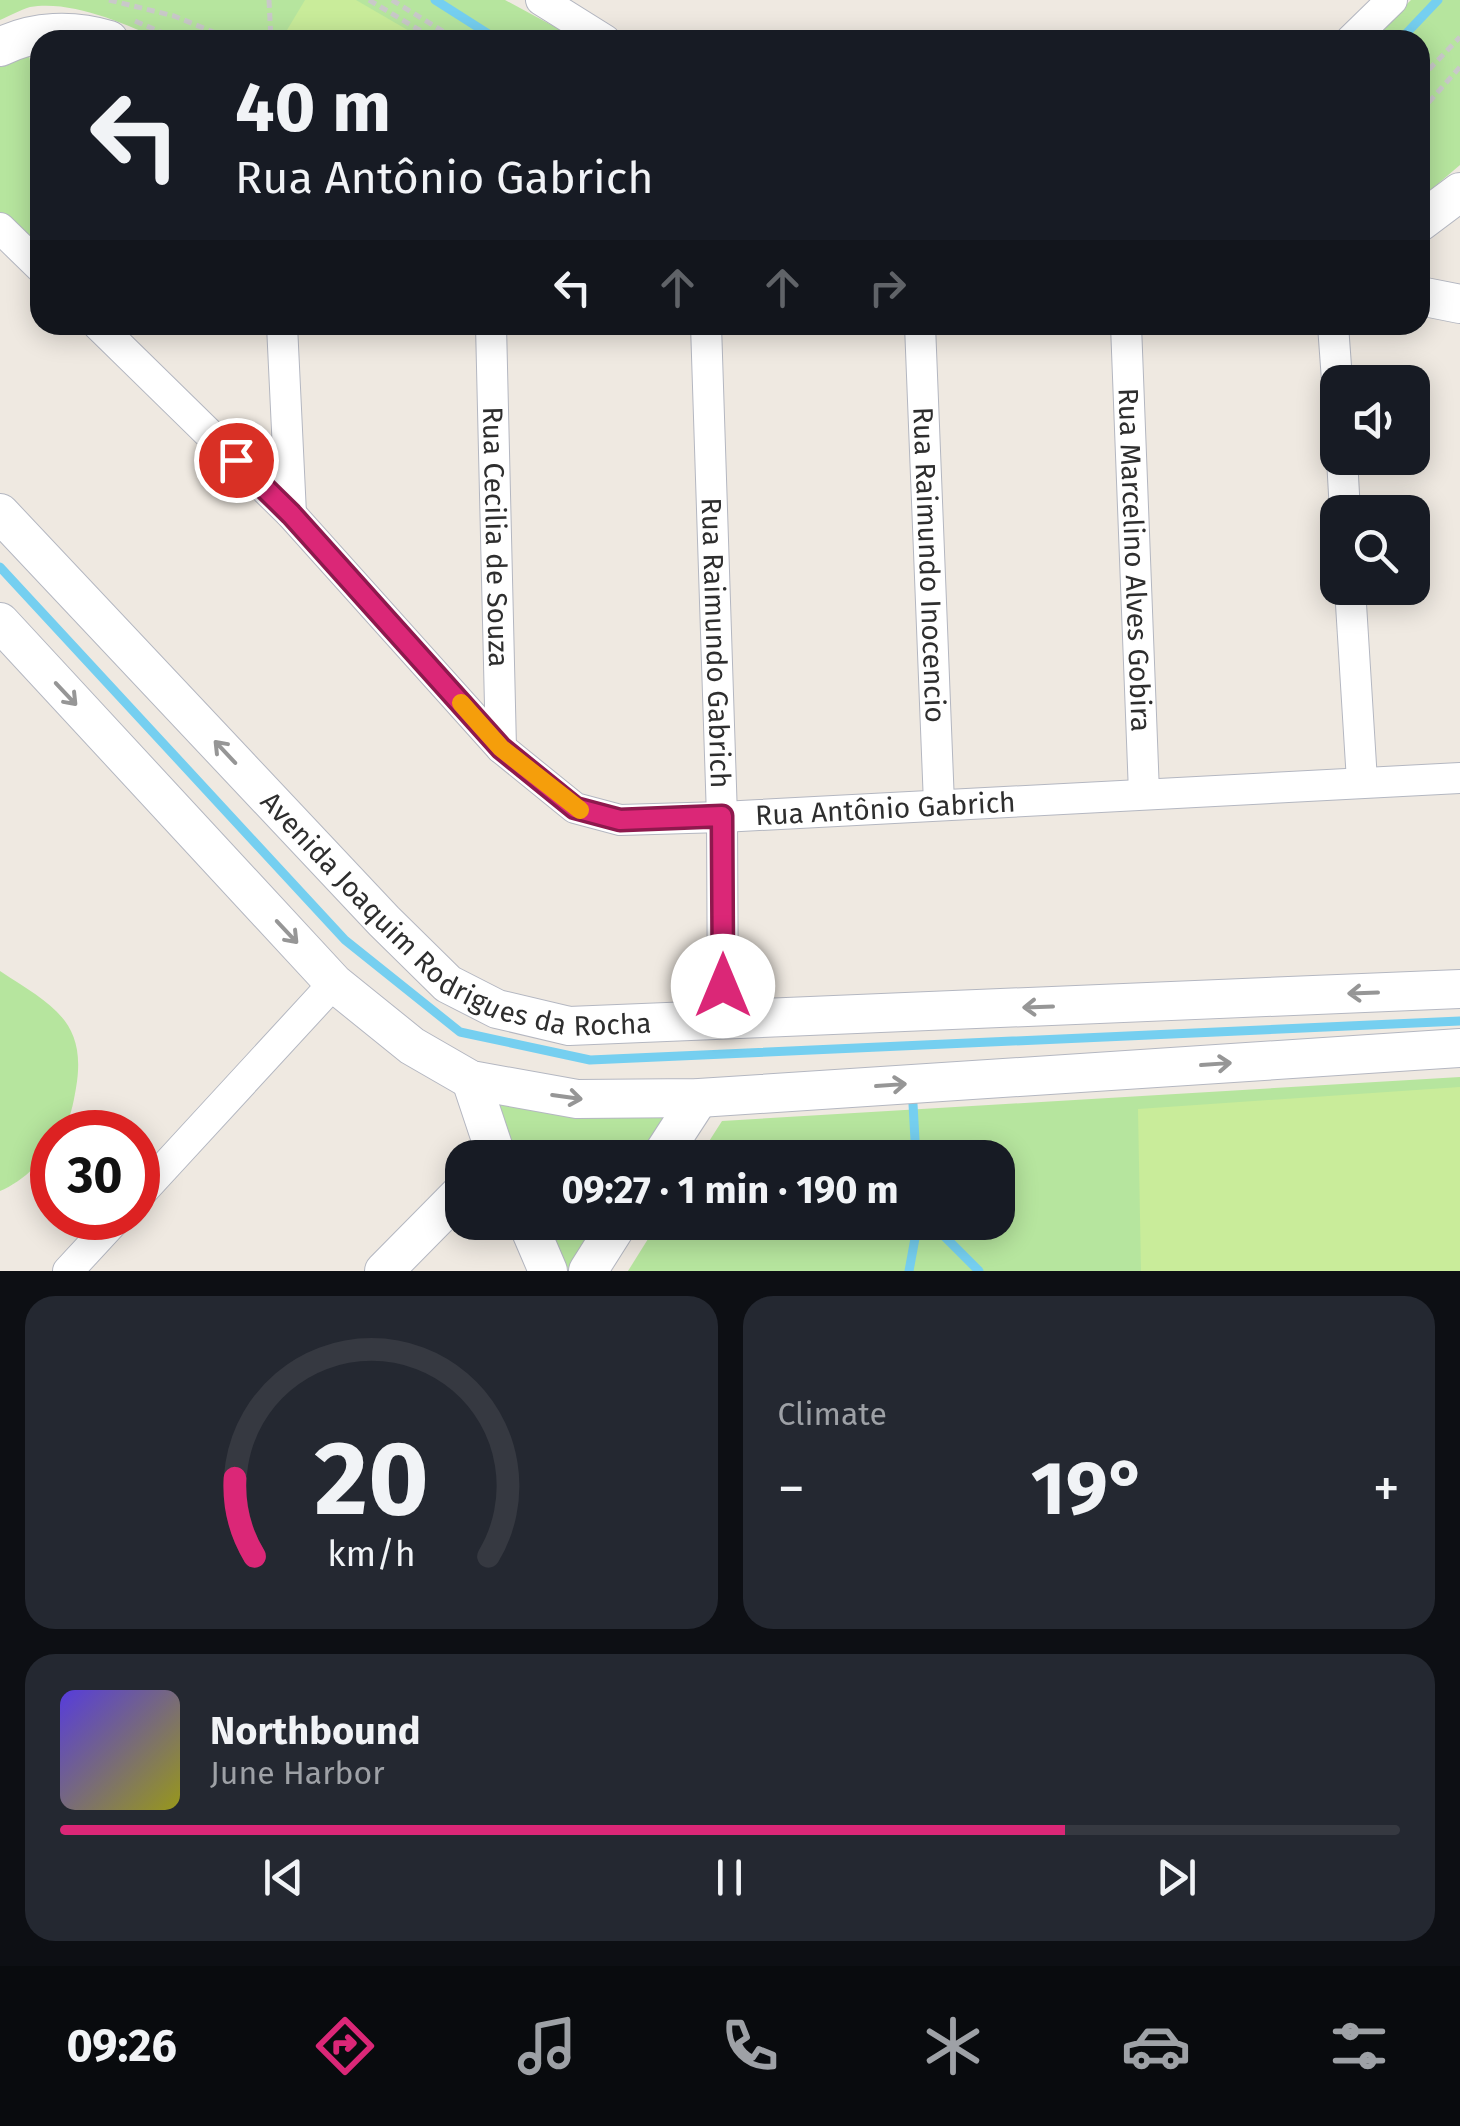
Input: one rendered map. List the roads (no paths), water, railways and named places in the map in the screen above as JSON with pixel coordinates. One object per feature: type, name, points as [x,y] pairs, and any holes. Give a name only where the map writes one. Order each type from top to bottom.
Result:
[{"type":"street","points":[[541,0],[589,30]]},
{"type":"street","points":[[1361,30],[1392,0]]},
{"type":"street","points":[[0,47],[18,38],[30,37]]},
{"type":"street","points":[[1430,214],[1460,192]]},
{"type":"street","points":[[0,228],[30,258]]},
{"type":"street","points":[[1430,298],[1460,304]]},
{"type":"street","name":"Rua Antônio Gabrich","points":[[108,335],[291,514],[501,748],[575,808],[620,820],[1460,778]]},
{"type":"street","points":[[282,335],[291,514]]},
{"type":"street","name":"Rua Cecilia de Souza","points":[[491,335],[501,748]]},
{"type":"street","name":"Rua Raimundo Gabrich","points":[[706,335],[722,816],[723,1020]]},
{"type":"street","name":"Rua Raimundo Inocencio","points":[[920,335],[939,804]]},
{"type":"street","name":"Rua Marcelino Alves Gobira","points":[[1126,335],[1144,792]]},
{"type":"street","points":[[1334,335],[1336,365]]},
{"type":"street","name":"Avenida Joaquim Rodrigues da Rocha","points":[[0,513],[384,922],[448,984],[498,1009],[569,1026],[1460,990]]},
{"type":"street","points":[[1351,605],[1362,781]]},
{"type":"street","points":[[0,622],[334,983],[412,1046],[471,1080],[577,1100],[699,1098],[1460,1048]]},
{"type":"street","points":[[160,1172],[334,983]]},
{"type":"street","points":[[471,1080],[491,1140]]},
{"type":"street","points":[[672,1140],[699,1098]]},
{"type":"street","points":[[384,1271],[445,1209]]},
{"type":"street","points":[[68,1271],[97,1240]]},
{"type":"street","points":[[534,1240],[548,1271]]},
{"type":"street","points":[[588,1271],[608,1240]]},
{"type":"waterway","points":[[435,0],[482,30]]},
{"type":"waterway","points":[[1410,30],[1438,0]]},
{"type":"waterway","points":[[0,567],[345,940],[460,1032],[590,1060],[1460,1021]]},
{"type":"waterway","points":[[913,1104],[915,1140]]},
{"type":"waterway","points":[[909,1271],[915,1240]]},
{"type":"waterway","points":[[948,1240],[979,1271]]}]
